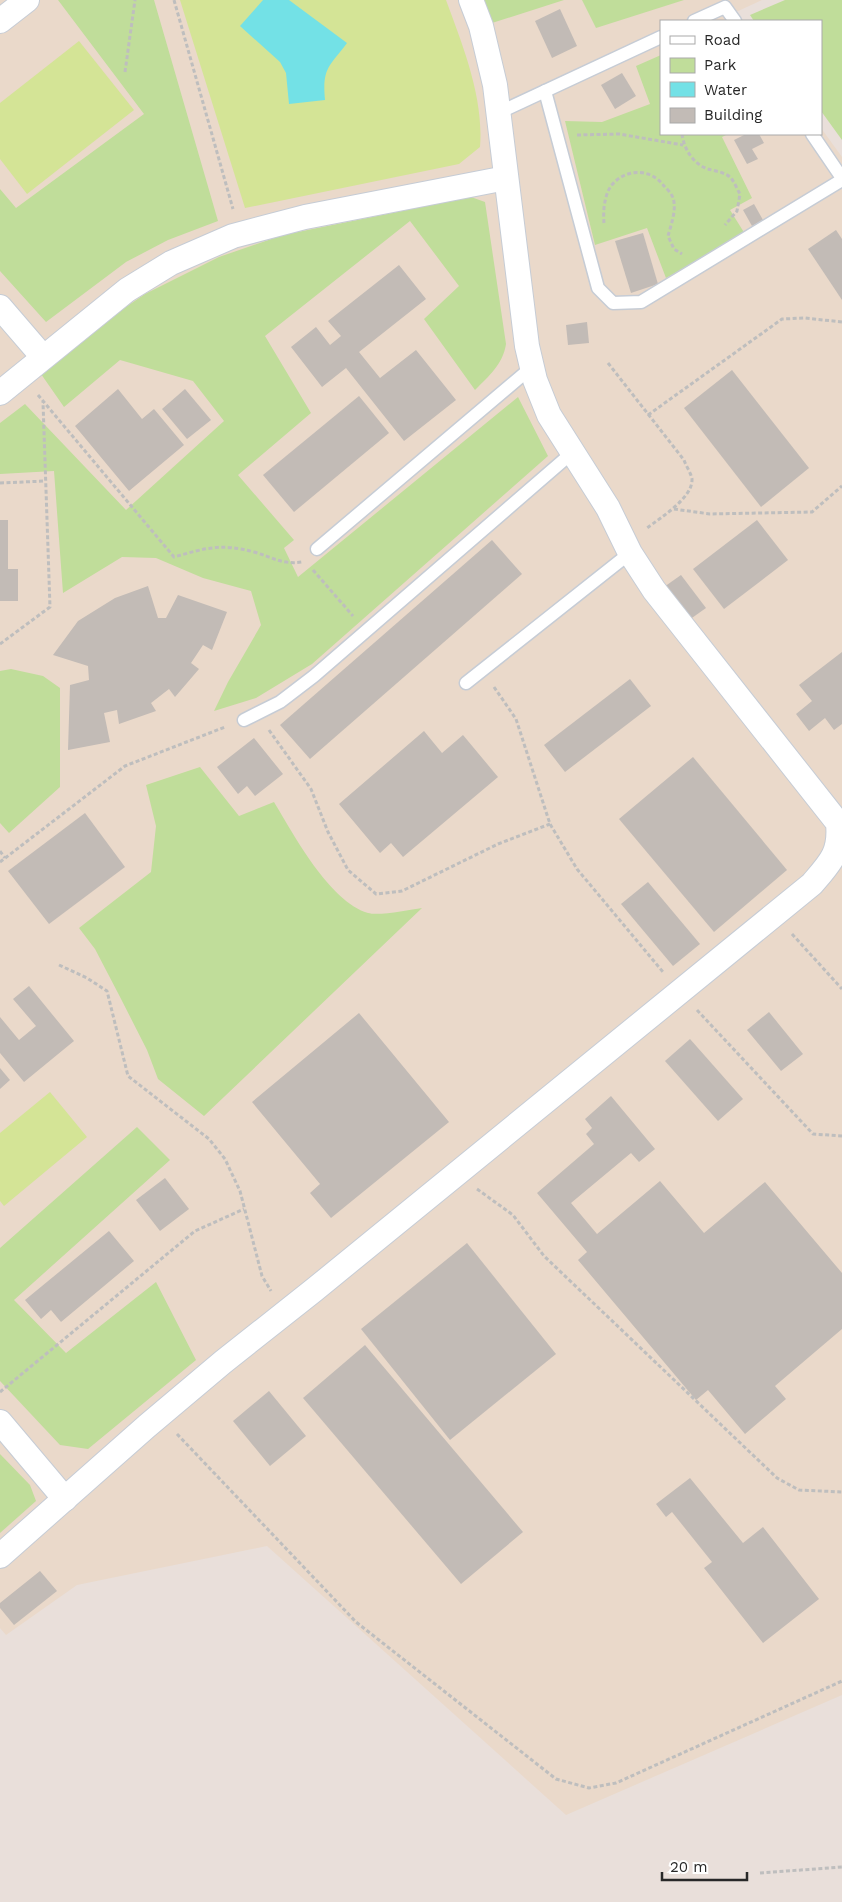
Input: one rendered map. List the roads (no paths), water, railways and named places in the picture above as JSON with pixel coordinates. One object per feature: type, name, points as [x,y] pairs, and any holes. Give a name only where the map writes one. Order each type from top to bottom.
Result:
[{"type":"street","points":[[0,21],[27,0]]},
{"type":"street","points":[[0,1556],[159,1415],[812,884],[836,854],[839,837],[838,823],[654,590],[628,548],[608,508],[549,415],[535,380],[527,346],[495,85],[481,26],[471,0]]},
{"type":"street","points":[[0,393],[127,290],[171,264],[240,234],[305,217],[506,178]]},
{"type":"street","points":[[0,308],[43,358]]},
{"type":"street","points":[[0,1422],[65,1499]]},
{"type":"lane","points":[[696,20],[725,7],[734,20]]},
{"type":"lane","points":[[498,113],[660,37]]},
{"type":"lane","points":[[545,91],[598,288],[613,303],[641,302],[842,179],[813,135]]},
{"type":"lane","points":[[317,549],[532,367]]},
{"type":"lane","points":[[244,720],[280,702],[307,682],[573,452]]},
{"type":"lane","points":[[466,683],[628,548]]},
{"type":"water","points":[[263,0],[289,0],[347,43],[328,68],[324,89],[325,100],[289,104],[286,73],[280,62],[240,26]]}]
